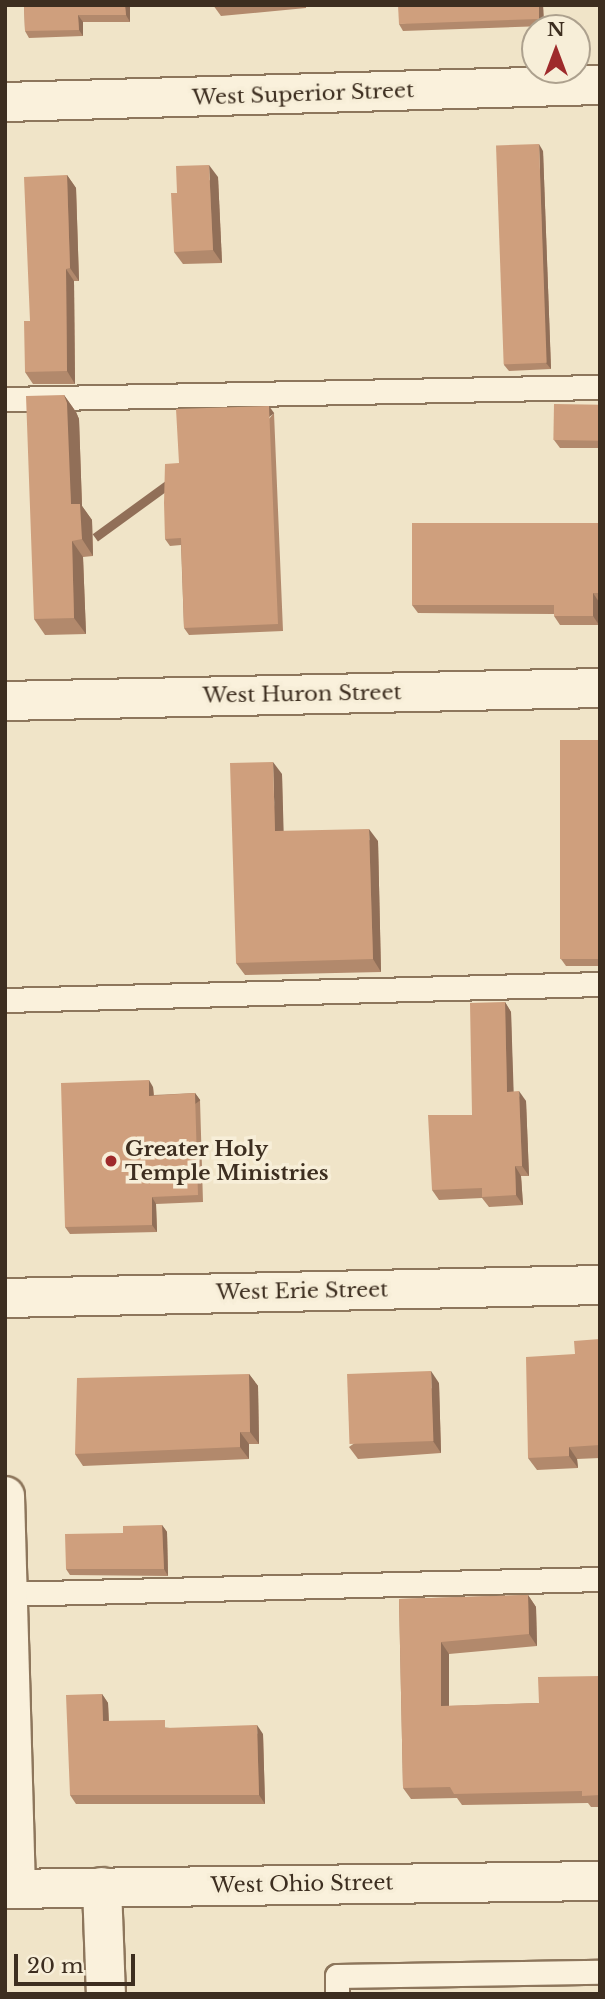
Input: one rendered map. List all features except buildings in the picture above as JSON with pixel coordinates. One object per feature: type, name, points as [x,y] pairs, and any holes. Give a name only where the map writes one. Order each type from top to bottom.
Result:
[{"type":"street","name":"West Superior Street","points":[[5,102],[600,85]]},
{"type":"street","name":"West Huron Street","points":[[5,701],[600,688]]},
{"type":"street","name":"West Erie Street","points":[[5,1298],[600,1285]]},
{"type":"street","points":[[5,1496],[10,1889]]},
{"type":"street","name":"West Ohio Street","points":[[10,1889],[600,1881]]},
{"type":"street","points":[[102,1887],[106,1994]]},
{"type":"lane","points":[[5,399],[600,387]]},
{"type":"lane","points":[[5,1000],[600,985]]},
{"type":"lane","points":[[7,1594],[600,1578]]},
{"type":"lane","points":[[337,1994],[337,1976],[600,1972]]},
{"type":"place","name":"Greater Holy Temple Ministries","points":[[111,1161]]}]
